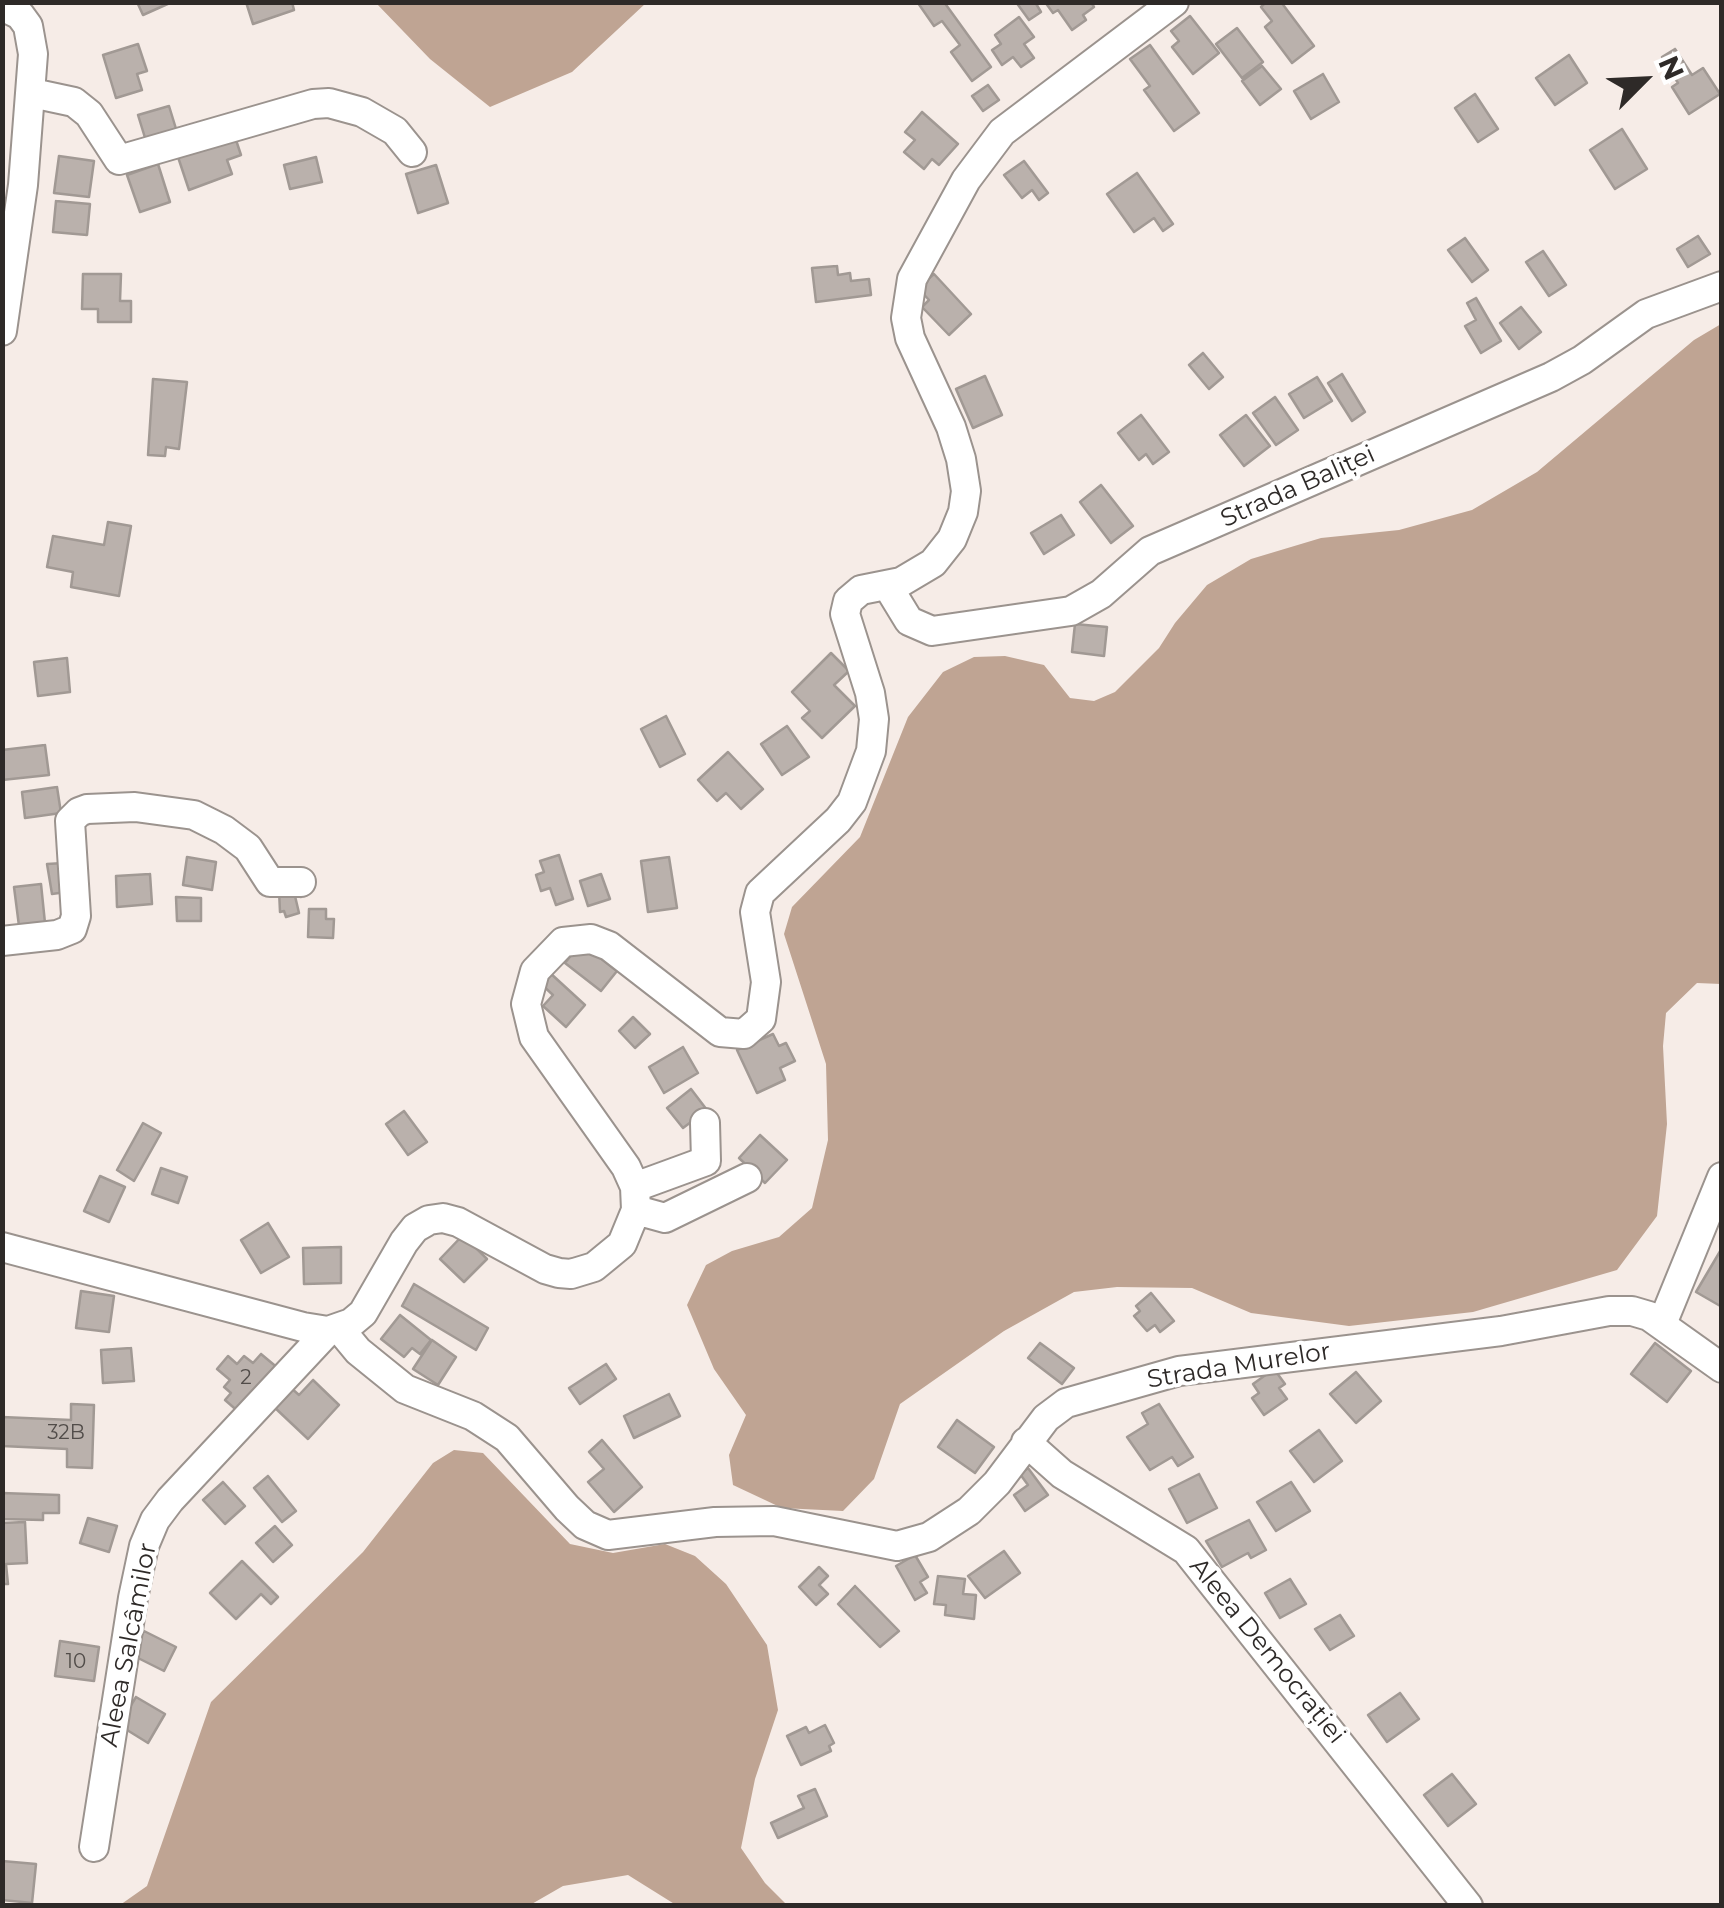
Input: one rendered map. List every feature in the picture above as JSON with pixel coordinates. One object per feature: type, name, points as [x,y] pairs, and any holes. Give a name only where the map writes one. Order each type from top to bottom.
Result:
[{"type":"street","points":[[747,1178],[665,1218],[636,1198],[626,1167],[534,1037],[526,1004],[535,971],[563,942],[592,940],[609,946],[720,1032],[734,1035],[753,1028],[761,1020],[766,997],[755,912],[760,892],[838,820],[852,802],[871,750],[874,720],[870,693],[845,614],[853,594],[902,582],[934,563],[952,539],[963,512],[966,491],[962,459],[910,338],[906,318],[912,279],[966,180],[1002,132],[1174,2]]},
{"type":"street","points":[[2,6],[25,14],[33,41],[32,93],[2,331]]},
{"type":"street","points":[[32,93],[74,102],[88,114],[119,160],[312,104],[329,103],[362,112],[394,131],[412,152]]},
{"type":"street","name":"Strada Baliței","points":[[887,585],[908,621],[932,631],[1071,611],[1101,594],[1150,551],[1552,376],[1582,360],[1646,314],[1722,286]]},
{"type":"street","points":[[2,941],[58,935],[72,929],[76,916],[70,820],[88,809],[135,807],[194,815],[248,848],[270,882],[301,882]]},
{"type":"street","points":[[636,1198],[706,1161],[705,1122]]},
{"type":"street","points":[[1662,1324],[1722,1178]]},
{"type":"street","name":"Aleea Salcâmilor","points":[[94,1847],[144,1546],[155,1520],[170,1500],[333,1330],[363,1314],[415,1228],[442,1218],[458,1222],[546,1269],[571,1274],[594,1267],[622,1244],[636,1198]]},
{"type":"street","points":[[2,1247],[303,1328],[333,1330]]},
{"type":"street","name":"Strada Murelor","points":[[333,1330],[405,1389],[474,1416],[507,1438],[567,1508],[585,1525],[608,1535],[715,1522],[774,1521],[833,1530],[886,1545],[914,1543],[969,1512],[1046,1418],[1066,1403],[1179,1372],[1501,1331],[1609,1310],[1632,1311],[1662,1324],[1722,1368]]},
{"type":"street","name":"Aleea Democrației","points":[[1026,1442],[1062,1474],[1186,1550],[1468,1906]]},
{"type":"shaded area","points":[[376,3],[646,3],[572,72],[490,107],[430,59]]},
{"type":"shaded area","points":[[1721,324],[1721,984],[1697,983],[1666,1013],[1663,1046],[1667,1124],[1657,1216],[1617,1270],[1473,1312],[1349,1326],[1251,1313],[1192,1288],[1117,1287],[1074,1292],[1004,1331],[900,1404],[874,1479],[843,1511],[782,1508],[733,1485],[729,1455],[746,1415],[714,1369],[687,1305],[706,1265],[732,1251],[779,1237],[812,1208],[828,1140],[826,1064],[784,934],[792,907],[860,837],[908,717],[943,672],[974,657],[1005,656],[1044,665],[1070,698],[1094,701],[1115,692],[1159,648],[1207,585],[1251,559],[1321,538],[1399,530],[1472,510],[1537,472],[1694,340]]},
{"type":"shaded area","points":[[454,1450],[483,1453],[570,1544],[613,1553],[665,1544],[695,1556],[726,1584],[767,1645],[778,1710],[755,1779],[741,1848],[765,1883],[787,1905],[676,1905],[628,1875],[563,1886],[530,1905],[120,1905],[147,1886],[211,1702],[363,1552],[433,1463]]},
{"type":"building","points":[[137,2],[172,2],[143,15]]},
{"type":"building","points":[[246,2],[292,2],[294,10],[253,24]]},
{"type":"building","points":[[944,2],[991,67],[972,81],[951,52],[960,45],[942,21],[934,26],[918,3]]},
{"type":"building","points":[[1016,2],[1035,2],[1041,12],[1029,20]]},
{"type":"building","points":[[1045,2],[1091,2],[1094,7],[1083,15],[1086,20],[1072,30],[1058,10],[1053,13]]},
{"type":"building","points":[[1266,2],[1281,2],[1314,46],[1292,63],[1265,27],[1272,21],[1261,7]]},
{"type":"building","points":[[1190,16],[1219,53],[1193,74],[1172,47],[1179,41],[1171,31]]},
{"type":"building","points":[[1019,17],[1034,37],[1024,44],[1034,58],[1021,67],[1013,57],[1002,65],[992,50],[1001,44],[995,35]]},
{"type":"building","points":[[1237,28],[1263,62],[1242,78],[1216,44]]},
{"type":"building","points":[[138,44],[147,71],[137,74],[142,90],[116,98],[103,55]]},
{"type":"building","points":[[1150,45],[1199,113],[1174,131],[1144,90],[1150,86],[1130,59]]},
{"type":"building","points":[[1675,49],[1692,75],[1703,68],[1720,94],[1689,114],[1672,87],[1678,83],[1662,57]]},
{"type":"building","points":[[1569,55],[1587,83],[1555,105],[1536,78]]},
{"type":"building","points":[[1262,66],[1281,89],[1260,105],[1242,81]]},
{"type":"building","points":[[1323,74],[1339,102],[1311,119],[1294,91]]},
{"type":"building","points":[[988,85],[999,100],[983,111],[972,96]]},
{"type":"building","points":[[1475,94],[1498,129],[1478,142],[1455,108]]},
{"type":"building","points":[[169,106],[177,132],[146,141],[138,115]]},
{"type":"building","points":[[922,112],[958,144],[939,165],[932,159],[924,169],[904,152],[915,140],[905,132]]},
{"type":"building","points":[[1622,129],[1647,169],[1615,189],[1590,150]]},
{"type":"building","points":[[235,137],[241,155],[227,160],[232,174],[189,190],[178,157]]},
{"type":"building","points":[[59,156],[94,161],[89,197],[54,193]]},
{"type":"building","points":[[316,157],[322,182],[290,189],[284,165]]},
{"type":"building","points":[[1024,161],[1048,193],[1039,200],[1032,190],[1022,198],[1004,175]]},
{"type":"building","points":[[158,164],[170,202],[140,212],[127,175]]},
{"type":"building","points":[[436,165],[448,203],[418,213],[406,174]]},
{"type":"building","points":[[1137,173],[1173,224],[1163,231],[1154,218],[1134,232],[1107,194]]},
{"type":"building","points":[[56,201],[90,204],[87,235],[53,232]]},
{"type":"building","points":[[1698,236],[1710,254],[1688,267],[1677,249]]},
{"type":"building","points":[[1465,238],[1488,270],[1472,282],[1448,250]]},
{"type":"building","points":[[1543,251],[1566,285],[1549,296],[1526,262]]},
{"type":"building","points":[[837,266],[838,275],[850,273],[851,281],[869,279],[871,295],[816,302],[812,268]]},
{"type":"building","points":[[83,274],[121,274],[120,301],[131,301],[131,322],[98,322],[98,309],[82,309]]},
{"type":"building","points":[[934,274],[971,314],[949,335],[922,307],[929,300],[918,288]]},
{"type":"building","points":[[1476,298],[1501,341],[1481,353],[1465,326],[1476,320],[1467,303]]},
{"type":"building","points":[[1521,307],[1541,332],[1519,349],[1500,323]]},
{"type":"building","points":[[1203,353],[1223,377],[1209,389],[1189,365]]},
{"type":"building","points":[[1342,374],[1365,412],[1352,421],[1328,383]]},
{"type":"building","points":[[985,376],[1002,415],[973,428],[956,389]]},
{"type":"building","points":[[1317,377],[1332,401],[1304,418],[1289,394]]},
{"type":"building","points":[[153,379],[187,382],[179,449],[166,447],[165,456],[148,455]]},
{"type":"building","points":[[1275,397],[1298,430],[1276,445],[1253,413]]},
{"type":"building","points":[[1141,415],[1169,452],[1153,464],[1146,454],[1139,460],[1118,433]]},
{"type":"building","points":[[1246,415],[1270,446],[1244,466],[1220,435]]},
{"type":"building","points":[[1101,485],[1133,526],[1111,543],[1080,502]]},
{"type":"building","points":[[1061,515],[1074,535],[1044,554],[1031,533]]},
{"type":"building","points":[[108,522],[131,526],[119,596],[71,587],[73,572],[47,567],[53,536],[104,545]]},
{"type":"building","points":[[1075,624],[1107,627],[1104,656],[1072,652]]},
{"type":"building","points":[[831,653],[849,671],[834,685],[855,706],[822,738],[802,718],[810,711],[792,692]]},
{"type":"building","points":[[67,658],[70,692],[38,696],[34,662]]},
{"type":"building","points":[[666,716],[685,754],[660,767],[641,729]]},
{"type":"building","points":[[787,726],[809,757],[782,775],[761,744]]},
{"type":"building","points":[[45,745],[49,775],[2,780],[2,750]]},
{"type":"building","points":[[728,752],[763,789],[741,809],[726,793],[717,801],[698,780]]},
{"type":"building","points":[[57,787],[61,813],[25,818],[22,792]]},
{"type":"building","points":[[559,855],[573,899],[556,905],[550,888],[541,891],[536,875],[544,872],[540,861]]},
{"type":"building","points":[[187,857],[216,862],[212,890],[183,885]]},
{"type":"building","points":[[669,857],[677,908],[648,912],[641,861]]},
{"type":"building","points":[[64,863],[66,892],[52,894],[47,864]]},
{"type":"building","points":[[150,874],[152,904],[117,907],[116,876]]},
{"type":"building","points":[[601,874],[610,899],[588,906],[580,881]]},
{"type":"building","points":[[41,884],[45,923],[19,926],[14,887]]},
{"type":"building","points":[[279,890],[300,890],[301,897],[295,896],[299,913],[286,917],[284,911],[280,912]]},
{"type":"building","points":[[176,897],[201,898],[201,921],[177,921]]},
{"type":"building","points":[[309,909],[326,909],[326,919],[334,919],[333,938],[308,937]]},
{"type":"building","points":[[581,943],[617,971],[601,991],[565,963]]},
{"type":"building","points":[[549,972],[585,1005],[566,1027],[543,1006],[553,995],[540,983]]},
{"type":"building","points":[[633,1017],[650,1034],[635,1048],[619,1031]]},
{"type":"building","points":[[773,1034],[779,1046],[786,1043],[795,1061],[780,1068],[785,1080],[757,1093],[737,1050]]},
{"type":"building","points":[[683,1047],[698,1073],[664,1093],[649,1067]]},
{"type":"building","points":[[691,1089],[707,1110],[683,1128],[667,1108]]},
{"type":"building","points":[[404,1111],[427,1142],[408,1155],[386,1124]]},
{"type":"building","points":[[143,1123],[161,1133],[134,1181],[117,1170]]},
{"type":"building","points":[[760,1135],[787,1160],[765,1183],[739,1158]]},
{"type":"building","points":[[161,1168],[187,1177],[178,1203],[152,1194]]},
{"type":"building","points":[[100,1176],[125,1187],[109,1222],[84,1211]]},
{"type":"building","points":[[268,1223],[289,1257],[261,1273],[241,1240]]},
{"type":"building","points":[[463,1235],[487,1259],[464,1282],[440,1259]]},
{"type":"building","points":[[341,1247],[341,1283],[304,1284],[303,1248]]},
{"type":"building","points":[[1722,1248],[1722,1307],[1696,1292]]},
{"type":"building","points":[[414,1284],[488,1328],[476,1350],[402,1306]]},
{"type":"building","points":[[81,1291],[114,1296],[109,1332],[76,1328]]},
{"type":"building","points":[[1151,1293],[1174,1321],[1160,1332],[1155,1325],[1147,1331],[1134,1316],[1140,1311],[1136,1306]]},
{"type":"building","points":[[400,1315],[431,1340],[420,1354],[412,1348],[404,1357],[381,1339]]},
{"type":"building","points":[[432,1340],[456,1357],[438,1385],[413,1369]]},
{"type":"building","points":[[1040,1343],[1074,1368],[1062,1384],[1028,1358]]},
{"type":"building","points":[[1655,1343],[1691,1371],[1667,1402],[1631,1374]]},
{"type":"building","points":[[131,1348],[134,1381],[103,1383],[101,1350]]},
{"type":"building","points":[[261,1354],[279,1369],[241,1414],[225,1400],[231,1393],[224,1387],[230,1380],[217,1369],[228,1356],[237,1364],[244,1356],[253,1363]]},
{"type":"building","points":[[606,1364],[616,1379],[580,1404],[569,1388]]},
{"type":"building","points":[[1274,1369],[1285,1384],[1279,1388],[1287,1399],[1264,1415],[1252,1398],[1259,1393],[1253,1384]]},
{"type":"building","points":[[1356,1372],[1381,1401],[1356,1423],[1330,1394]]},
{"type":"building","points":[[313,1380],[339,1405],[308,1439],[273,1406],[290,1387],[299,1395]]},
{"type":"building","points":[[669,1394],[680,1416],[634,1438],[624,1416]]},
{"type":"building","points":[[71,1404],[94,1405],[92,1468],[67,1467],[67,1449],[2,1446],[2,1417],[71,1420]]},
{"type":"building","points":[[1159,1404],[1193,1457],[1178,1466],[1172,1457],[1150,1470],[1127,1437],[1148,1424],[1142,1413]]},
{"type":"building","points":[[957,1420],[994,1447],[975,1473],[938,1447]]},
{"type":"building","points":[[1319,1430],[1342,1461],[1314,1482],[1290,1451]]},
{"type":"building","points":[[602,1440],[642,1487],[614,1512],[588,1482],[604,1469],[589,1452]]},
{"type":"building","points":[[1028,1468],[1048,1495],[1025,1511],[1014,1495],[1028,1485],[1020,1474]]},
{"type":"building","points":[[1199,1474],[1217,1508],[1187,1523],[1169,1489]]},
{"type":"building","points":[[268,1476],[296,1511],[282,1522],[254,1488]]},
{"type":"building","points":[[223,1482],[245,1506],[225,1524],[203,1500]]},
{"type":"building","points":[[1291,1482],[1310,1511],[1276,1531],[1257,1502]]},
{"type":"building","points":[[2,1493],[59,1495],[59,1513],[43,1513],[43,1520],[2,1519]]},
{"type":"building","points":[[88,1518],[117,1526],[109,1552],[80,1543]]},
{"type":"building","points":[[1249,1520],[1266,1550],[1251,1558],[1248,1553],[1222,1567],[1206,1541]]},
{"type":"building","points":[[25,1522],[27,1563],[6,1564],[8,1584],[2,1584],[2,1523]]},
{"type":"building","points":[[275,1526],[292,1545],[273,1562],[256,1543]]},
{"type":"building","points":[[1004,1551],[1020,1573],[985,1598],[968,1576]]},
{"type":"building","points":[[915,1555],[928,1577],[920,1582],[927,1593],[915,1600],[896,1566]]},
{"type":"building","points":[[242,1561],[278,1597],[271,1604],[261,1594],[236,1619],[210,1593]]},
{"type":"building","points":[[819,1567],[828,1576],[819,1585],[828,1594],[816,1605],[799,1587]]},
{"type":"building","points":[[938,1576],[965,1579],[963,1594],[976,1595],[974,1619],[945,1615],[946,1605],[934,1604]]},
{"type":"building","points":[[1290,1579],[1306,1604],[1280,1618],[1265,1593]]},
{"type":"building","points":[[855,1586],[899,1631],[880,1647],[838,1604]]},
{"type":"building","points":[[1340,1615],[1354,1636],[1330,1650],[1315,1629]]},
{"type":"building","points":[[144,1631],[176,1647],[164,1671],[132,1655]]},
{"type":"building","points":[[60,1641],[99,1647],[94,1681],[55,1676]]},
{"type":"building","points":[[1400,1693],[1419,1719],[1387,1742],[1368,1715]]},
{"type":"building","points":[[136,1697],[165,1714],[148,1743],[119,1725]]},
{"type":"building","points":[[825,1725],[834,1743],[829,1746],[831,1751],[801,1765],[787,1736],[806,1727],[809,1733]]},
{"type":"building","points":[[1452,1774],[1476,1804],[1448,1826],[1424,1795]]},
{"type":"building","points":[[815,1789],[827,1816],[778,1838],[771,1823],[804,1808],[798,1796]]},
{"type":"building","points":[[2,1861],[36,1864],[32,1903],[2,1900]]}]
